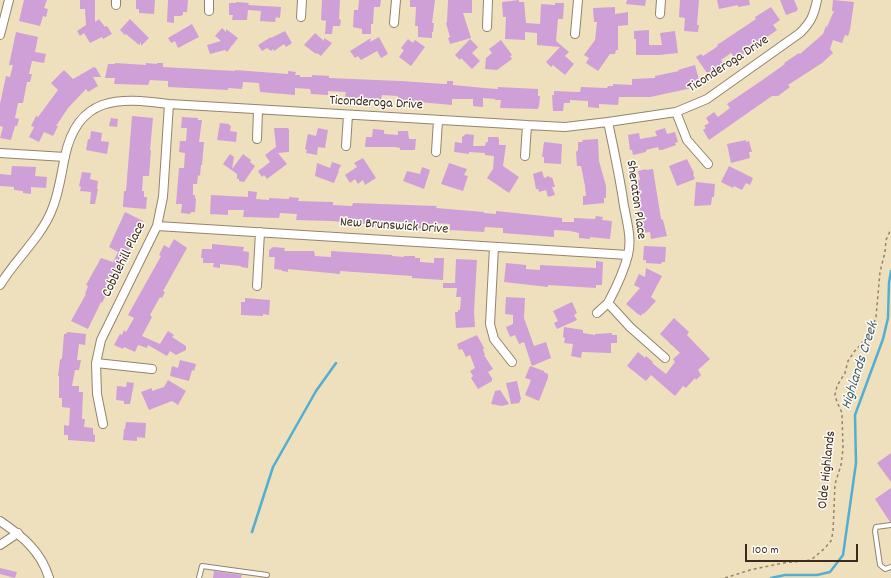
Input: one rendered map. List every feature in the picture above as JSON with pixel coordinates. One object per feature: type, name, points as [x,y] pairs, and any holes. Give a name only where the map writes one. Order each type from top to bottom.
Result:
[{"type":"street","points":[[0,35],[9,0]]},
{"type":"street","points":[[209,0],[209,11]]},
{"type":"street","points":[[301,17],[302,0]]},
{"type":"street","points":[[394,23],[396,0]]},
{"type":"street","points":[[487,27],[488,0]]},
{"type":"street","points":[[575,34],[578,0]]},
{"type":"street","points":[[660,0],[660,14]]},
{"type":"street","name":"Ticonderoga Drive","points":[[0,284],[47,222],[60,185],[65,157],[71,136],[81,120],[97,107],[116,101],[130,100],[348,116],[565,127],[676,112],[707,98],[800,33],[808,25],[814,15],[817,0]]},
{"type":"street","name":"Cobblehill Place","points":[[103,424],[97,394],[96,363],[101,340],[157,226],[163,197],[169,104]]},
{"type":"street","points":[[257,139],[258,110]]},
{"type":"street","points":[[676,112],[687,140],[708,164]]},
{"type":"street","points":[[346,146],[348,116]]},
{"type":"street","points":[[436,152],[438,120]]},
{"type":"street","name":"Sheraton Place","points":[[597,313],[608,303],[618,284],[628,255],[629,233],[608,122]]},
{"type":"street","points":[[525,156],[527,125]]},
{"type":"street","points":[[0,153],[65,157]]},
{"type":"street","name":"New Brunswick Drive","points":[[157,226],[628,255]]},
{"type":"street","points":[[257,286],[260,232]]},
{"type":"street","points":[[494,247],[490,324],[494,339],[512,362]]},
{"type":"street","points":[[608,303],[630,327],[665,358]]},
{"type":"street","points":[[96,363],[152,368]]},
{"type":"street","points":[[0,521],[18,533],[38,554],[48,578]]},
{"type":"street","points":[[0,545],[18,533]]},
{"type":"lane","points":[[891,525],[878,526],[876,527],[875,531],[880,565],[885,569],[891,567]]},
{"type":"lane","points":[[199,578],[202,566],[267,575]]},
{"type":"path","name":"Olde Highlands","points":[[725,578],[750,570],[784,563],[812,560],[824,550],[831,541],[833,532],[836,484],[843,449],[842,413],[835,395],[837,386],[845,373],[848,361],[869,334],[873,326],[876,317],[880,272],[885,252],[886,240],[891,229]]},
{"type":"building","points":[[24,0],[47,0],[44,8],[48,9],[46,17],[43,16],[40,26],[19,21]]},
{"type":"building","points":[[80,0],[95,0],[95,22],[99,19],[105,27],[107,26],[112,34],[103,39],[102,37],[90,43],[84,33],[80,36],[77,31],[86,25],[85,9],[80,9]]},
{"type":"building","points":[[136,0],[155,0],[154,14],[139,13],[139,9],[136,9]]},
{"type":"building","points":[[168,0],[188,0],[187,12],[183,12],[183,15],[180,16],[174,16],[174,23],[167,22]]},
{"type":"building","points":[[322,0],[340,0],[340,26],[333,26],[332,34],[325,34],[326,21],[321,20]]},
{"type":"building","points":[[359,0],[381,0],[380,7],[374,7],[371,34],[362,34],[362,29],[353,27],[354,10],[358,10]]},
{"type":"building","points":[[410,0],[435,0],[432,38],[418,37],[418,26],[415,26],[416,7],[410,7]]},
{"type":"building","points":[[448,0],[472,0],[472,13],[463,13],[471,38],[450,44],[448,38],[450,37],[446,23]]},
{"type":"building","points":[[519,0],[519,2],[524,2],[526,23],[540,24],[541,4],[555,5],[555,3],[564,3],[563,19],[558,19],[556,41],[569,52],[565,56],[574,64],[565,75],[553,65],[551,67],[546,62],[560,47],[537,45],[537,33],[525,32],[525,40],[505,39],[506,17],[503,17],[502,2]]},
{"type":"building","points":[[627,0],[646,0],[645,6],[626,4]]},
{"type":"building","points":[[680,0],[699,0],[697,25],[699,25],[698,32],[684,31],[685,18],[679,17]]},
{"type":"building","points":[[717,0],[749,0],[750,5],[738,7],[738,5],[719,9]]},
{"type":"building","points":[[780,0],[794,0],[798,9],[797,11],[786,15]]},
{"type":"building","points":[[833,0],[854,2],[850,30],[848,36],[845,35],[842,43],[833,40],[830,49],[833,53],[822,63],[788,85],[790,87],[778,96],[772,96],[709,140],[703,130],[706,128],[704,126],[709,123],[706,118],[714,112],[718,117],[730,108],[727,104],[785,64],[784,63],[799,53],[800,54],[823,34],[834,11],[832,11]]},
{"type":"building","points":[[229,3],[249,3],[248,5],[281,7],[280,18],[276,17],[275,22],[260,21],[261,11],[248,10],[247,20],[232,20],[233,15],[229,15]]},
{"type":"building","points":[[615,7],[615,14],[628,12],[628,25],[618,26],[618,50],[616,50],[615,54],[610,54],[598,71],[586,63],[589,58],[584,55],[595,40],[597,22],[594,22],[593,8]]},
{"type":"building","points":[[771,7],[780,20],[773,25],[777,30],[736,59],[731,53],[721,60],[724,64],[723,66],[709,76],[696,57],[701,54],[703,56],[718,46],[717,45],[756,19],[755,17]]},
{"type":"building","points":[[130,19],[149,38],[141,46],[141,42],[139,45],[120,30]]},
{"type":"building","points":[[192,24],[199,37],[178,48],[175,41],[171,43],[168,38]]},
{"type":"building","points":[[222,28],[226,32],[226,29],[238,38],[227,52],[225,50],[210,54],[207,45],[221,41],[215,36]]},
{"type":"building","points":[[649,30],[649,45],[662,45],[660,33],[675,31],[678,53],[636,55],[636,39],[634,39],[634,31]]},
{"type":"building","points":[[285,31],[292,43],[286,47],[284,44],[274,51],[273,49],[271,51],[267,48],[262,51],[258,45]]},
{"type":"building","points":[[16,32],[38,37],[35,52],[46,54],[44,63],[32,61],[29,74],[32,74],[30,82],[27,82],[23,103],[18,103],[15,118],[19,119],[17,126],[15,126],[11,140],[0,138],[3,127],[0,126],[0,104],[6,76],[10,77],[13,65],[9,65]]},
{"type":"building","points":[[315,33],[324,41],[324,38],[332,43],[321,56],[304,45]]},
{"type":"building","points":[[379,37],[388,54],[381,58],[377,51],[361,60],[358,56],[355,58],[350,51],[371,38],[370,42]]},
{"type":"building","points":[[408,39],[413,43],[415,40],[425,47],[411,66],[399,57],[404,50],[401,48]]},
{"type":"building","points":[[470,39],[478,47],[472,53],[480,61],[472,69],[461,58],[460,60],[455,55]]},
{"type":"building","points":[[501,40],[512,55],[510,56],[512,59],[497,70],[485,69],[486,58],[492,53],[489,49]]},
{"type":"building","points":[[146,63],[163,63],[163,67],[288,74],[288,71],[296,72],[295,75],[300,75],[300,77],[312,77],[312,75],[329,76],[329,78],[445,84],[447,84],[447,81],[453,81],[453,85],[484,88],[498,89],[498,87],[538,89],[538,96],[540,96],[538,109],[500,108],[501,100],[495,99],[483,98],[483,107],[473,106],[473,99],[452,99],[452,105],[408,101],[397,102],[398,96],[382,95],[381,100],[363,99],[345,97],[346,92],[328,91],[328,95],[311,94],[310,89],[295,88],[295,95],[260,92],[259,83],[243,82],[242,89],[228,88],[228,90],[168,87],[168,81],[150,80],[148,85],[114,84],[115,78],[105,78],[108,64],[146,65]]},
{"type":"building","points":[[695,65],[699,80],[692,82],[692,88],[650,97],[619,97],[618,105],[599,104],[599,108],[588,107],[588,101],[570,100],[570,103],[564,103],[563,111],[553,111],[552,95],[554,95],[554,91],[580,92],[581,87],[607,88],[608,86],[613,86],[613,84],[632,85],[632,79],[655,78],[655,76],[679,71],[678,70]]},
{"type":"building","points":[[94,67],[101,77],[93,77],[98,86],[88,92],[86,89],[68,108],[56,126],[58,126],[53,136],[44,132],[39,142],[29,137],[34,127],[31,126],[36,116],[38,117],[58,90],[51,83],[64,70],[73,79]]},
{"type":"building","points":[[132,116],[153,118],[149,176],[143,176],[142,191],[144,191],[144,197],[147,197],[146,209],[123,207],[124,191],[126,191]]},
{"type":"building","points":[[182,117],[198,118],[198,120],[202,120],[199,142],[204,142],[200,176],[198,175],[197,184],[193,184],[193,195],[195,195],[196,199],[195,212],[191,212],[190,214],[181,213],[182,204],[176,204],[179,168],[184,168],[185,153],[179,152],[180,141],[186,141],[187,128],[181,128]]},
{"type":"building","points":[[111,118],[118,119],[117,127],[109,126]]},
{"type":"building","points":[[220,123],[229,124],[231,126],[230,131],[237,132],[236,142],[217,140]]},
{"type":"building","points":[[274,128],[288,128],[289,152],[278,153],[287,164],[267,179],[264,175],[262,177],[258,171],[270,162],[265,155],[276,147]]},
{"type":"building","points":[[318,128],[328,130],[325,148],[318,147],[317,155],[306,153],[307,150],[305,149],[308,134],[316,136]]},
{"type":"building","points":[[665,128],[667,134],[675,132],[678,142],[675,143],[676,145],[662,150],[659,150],[658,147],[633,155],[632,150],[630,150],[628,135],[639,133],[640,139],[657,136],[655,131]]},
{"type":"building","points":[[373,129],[384,130],[385,134],[398,135],[398,131],[408,131],[409,139],[416,139],[415,150],[400,150],[400,148],[395,147],[365,147],[366,137],[372,137]]},
{"type":"building","points":[[91,131],[102,133],[101,141],[109,142],[107,154],[86,150]]},
{"type":"building","points":[[466,134],[474,135],[473,146],[485,146],[486,142],[488,142],[488,137],[498,137],[499,145],[506,145],[503,166],[519,177],[509,193],[487,178],[493,169],[494,156],[485,155],[485,153],[469,152],[469,154],[454,152],[455,142],[462,143],[462,137]]},
{"type":"building","points":[[598,139],[599,161],[606,186],[606,198],[604,198],[604,203],[583,205],[583,196],[586,196],[581,166],[577,166],[576,152],[578,150],[578,142],[583,142],[582,140]]},
{"type":"building","points":[[746,140],[746,142],[749,141],[752,152],[749,152],[750,158],[731,163],[727,144]]},
{"type":"building","points":[[544,142],[562,144],[561,164],[544,163],[544,157],[542,157]]},
{"type":"building","points":[[230,154],[234,157],[232,169],[243,154],[251,160],[250,162],[255,166],[244,182],[239,181],[239,179],[237,179],[237,174],[223,164]]},
{"type":"building","points":[[363,158],[376,178],[365,185],[363,180],[358,184],[355,179],[350,183],[345,175],[357,167],[354,163]]},
{"type":"building","points":[[687,159],[694,173],[695,179],[677,186],[669,166]]},
{"type":"building","points":[[332,162],[341,165],[334,183],[315,176],[317,163],[330,168]]},
{"type":"building","points":[[449,163],[467,169],[464,175],[468,176],[463,191],[441,184]]},
{"type":"building","points":[[12,166],[36,167],[35,176],[47,177],[46,188],[31,187],[31,194],[14,190],[14,187],[0,186],[0,174],[11,175]]},
{"type":"building","points":[[729,166],[753,178],[750,185],[746,183],[742,190],[734,186],[733,188],[721,182]]},
{"type":"building","points":[[422,167],[430,170],[424,189],[403,181],[407,171],[420,174]]},
{"type":"building","points":[[653,169],[661,219],[663,220],[667,236],[651,239],[650,232],[642,233],[640,225],[643,225],[634,181],[640,180],[638,171]]},
{"type":"building","points":[[542,171],[544,178],[549,176],[550,178],[552,177],[555,187],[552,187],[555,195],[548,197],[546,190],[539,192],[538,189],[536,189],[533,174]]},
{"type":"building","points":[[82,172],[91,173],[90,179],[98,181],[95,204],[90,204],[91,192],[80,191],[81,187],[79,186]]},
{"type":"building","points":[[696,182],[715,184],[714,197],[712,197],[711,205],[694,206]]},
{"type":"building","points":[[248,191],[257,192],[256,199],[289,199],[289,197],[299,198],[298,201],[333,202],[333,205],[352,206],[353,203],[437,206],[436,208],[484,213],[496,214],[496,211],[562,218],[562,222],[574,222],[574,218],[595,219],[596,216],[603,217],[602,220],[612,221],[610,239],[590,237],[590,239],[579,238],[579,233],[570,231],[554,230],[554,237],[503,233],[503,228],[485,227],[484,232],[450,230],[450,224],[433,223],[432,229],[413,228],[413,224],[402,222],[383,221],[383,226],[331,221],[296,220],[297,214],[280,213],[279,218],[243,217],[244,210],[228,210],[228,215],[210,214],[211,195],[248,197]]},
{"type":"building","points":[[125,212],[143,221],[116,276],[111,274],[105,286],[109,288],[107,293],[88,329],[71,321],[86,294],[88,286],[86,285],[101,258],[113,262],[118,252],[109,247]]},
{"type":"building","points":[[174,239],[187,248],[163,291],[165,292],[162,298],[160,297],[150,315],[152,317],[142,336],[160,344],[168,331],[174,335],[172,337],[186,346],[186,350],[176,355],[170,351],[167,356],[148,345],[147,348],[138,345],[135,352],[124,347],[123,349],[114,345],[120,334],[122,335],[124,330],[126,332],[134,318],[128,315],[161,256],[159,255],[164,245],[169,248]]},
{"type":"building","points":[[212,244],[244,247],[243,251],[249,252],[248,268],[220,264],[220,268],[213,267],[214,263],[203,263],[203,258],[201,258],[202,249],[212,249]]},
{"type":"building","points":[[644,246],[666,247],[665,262],[662,262],[661,264],[646,263],[646,260],[643,260]]},
{"type":"building","points":[[273,247],[285,248],[284,251],[314,251],[315,256],[331,257],[331,251],[404,257],[415,256],[415,258],[420,258],[420,262],[434,263],[434,258],[444,258],[443,280],[412,278],[412,276],[340,271],[340,274],[288,269],[288,272],[282,271],[274,269],[275,257],[269,257],[269,250]]},
{"type":"building","points":[[456,259],[477,260],[474,312],[475,327],[456,328],[455,312],[460,310],[461,297],[456,297],[457,288],[443,288],[443,283],[455,283]]},
{"type":"building","points":[[596,261],[603,262],[602,285],[596,285],[596,288],[548,285],[548,287],[504,282],[506,263],[526,265],[526,269],[540,270],[540,265],[596,268]]},
{"type":"building","points":[[646,268],[662,276],[651,297],[656,301],[641,316],[626,304],[640,288],[634,285],[639,274],[645,277]]},
{"type":"building","points":[[506,297],[525,298],[524,318],[534,346],[546,342],[551,358],[532,366],[524,342],[519,344],[515,335],[510,337],[506,327],[513,324],[513,315],[505,314]]},
{"type":"building","points":[[245,298],[270,300],[269,315],[241,315],[241,302],[245,302]]},
{"type":"building","points":[[572,302],[577,313],[574,315],[577,320],[557,329],[554,323],[558,321],[553,311]]},
{"type":"building","points":[[674,318],[689,332],[687,335],[710,359],[698,370],[701,375],[696,380],[695,378],[686,388],[683,386],[675,396],[651,375],[646,381],[627,366],[638,352],[645,358],[646,356],[666,374],[675,362],[673,359],[680,353],[660,334]]},
{"type":"building","points":[[564,327],[583,330],[583,333],[595,335],[612,333],[612,335],[617,335],[617,343],[611,343],[611,353],[582,352],[581,358],[571,356],[573,344],[564,343]]},
{"type":"building","points":[[67,332],[86,334],[85,345],[79,344],[77,360],[81,360],[79,370],[75,370],[72,386],[79,386],[79,392],[83,392],[82,419],[85,419],[84,427],[93,428],[95,442],[68,440],[68,435],[64,435],[64,425],[69,426],[70,408],[62,407],[62,398],[59,398],[58,376],[60,360],[62,358],[64,334]]},
{"type":"building","points":[[477,335],[484,348],[484,355],[493,369],[488,372],[492,378],[492,381],[478,389],[471,378],[473,376],[470,371],[475,368],[470,355],[466,357],[462,349],[459,350],[457,344]]},
{"type":"building","points":[[180,360],[196,364],[194,371],[192,370],[189,381],[170,376],[172,366],[178,368]]},
{"type":"building","points":[[530,366],[548,374],[548,378],[539,401],[525,395],[531,380],[525,378]]},
{"type":"building","points":[[168,380],[186,391],[178,405],[172,401],[149,410],[141,392],[152,388],[152,391],[164,387]]},
{"type":"building","points":[[517,381],[521,399],[519,403],[511,404],[506,383]]},
{"type":"building","points":[[127,382],[134,383],[130,404],[124,404],[124,401],[116,400],[117,386],[126,387]]},
{"type":"building","points":[[500,390],[509,404],[502,406],[491,404],[495,391]]},
{"type":"building","points":[[126,422],[146,423],[145,438],[137,437],[137,441],[123,440]]},
{"type":"building","points":[[891,453],[891,482],[877,463]]},
{"type":"building","points":[[891,488],[891,522],[890,522],[875,499]]},
{"type":"building","points":[[0,568],[17,572],[15,578],[0,574]]},
{"type":"building","points":[[214,571],[242,575],[241,578],[213,578]]},
{"type":"waterway","name":"Highlands Creek","points":[[771,578],[785,575],[817,575],[830,572],[843,555],[856,463],[855,415],[883,339],[888,318],[889,283],[891,271]]},
{"type":"waterway","points":[[252,532],[273,467],[316,391],[336,363]]}]
